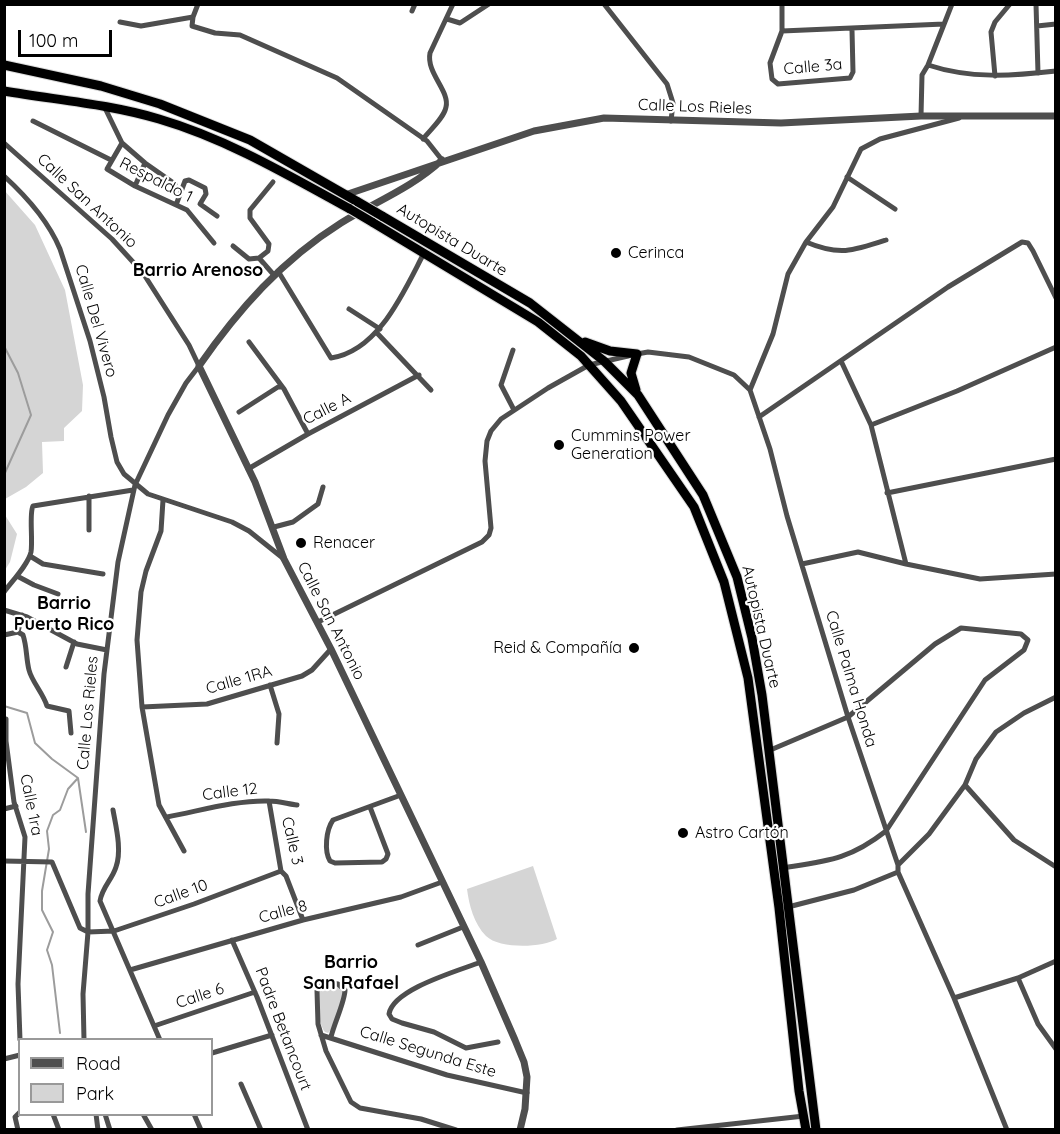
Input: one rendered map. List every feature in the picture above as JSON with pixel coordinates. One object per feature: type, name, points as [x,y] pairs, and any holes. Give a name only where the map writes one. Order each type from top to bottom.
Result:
[{"type":"highway","points":[[4,65],[101,86],[160,104],[250,140],[345,195]]},
{"type":"highway","points":[[4,91],[104,106]]},
{"type":"highway","name":"Autopista Duarte","points":[[104,106],[156,118],[215,138],[250,155],[350,209],[538,321],[581,356],[621,401],[694,507],[724,582],[751,695],[766,799],[806,1130]]},
{"type":"highway","name":"Autopista Duarte","points":[[345,195],[530,303],[604,361],[638,395],[703,495],[737,578],[752,638],[816,1130]]},
{"type":"highway","points":[[576,338],[610,351],[637,354],[631,373],[638,395]]},
{"type":"street","points":[[198,4],[192,26],[215,33],[240,35],[330,75],[363,95],[423,138],[442,160]]},
{"type":"street","points":[[412,11],[415,4]]},
{"type":"street","points":[[423,138],[443,115],[447,106],[429,59],[453,4]]},
{"type":"street","points":[[447,19],[460,23],[466,21],[489,4]]},
{"type":"street","points":[[604,4],[667,84],[673,103],[671,121]]},
{"type":"street","name":"Calle 3a","points":[[782,4],[782,31],[770,63],[772,79],[778,84],[850,78],[853,72],[852,30]]},
{"type":"street","points":[[921,116],[922,75],[952,4]]},
{"type":"street","points":[[995,76],[991,32],[995,22],[1010,4]]},
{"type":"street","points":[[1036,4],[1038,73]]},
{"type":"street","points":[[120,22],[141,27],[193,17]]},
{"type":"street","points":[[782,31],[852,30],[944,24]]},
{"type":"street","points":[[1036,26],[1056,24]]},
{"type":"street","points":[[928,65],[949,72],[995,76],[1056,71]]},
{"type":"street","points":[[104,106],[122,143],[175,184]]},
{"type":"street","name":"Calle Los Rieles","points":[[345,195],[442,160],[534,131],[604,118],[781,123],[921,116],[1056,116]]},
{"type":"street","points":[[318,622],[482,542],[489,535],[491,528],[485,460],[487,441],[491,431],[501,419],[514,410],[589,365],[648,352],[689,357],[734,375],[750,390],[773,334],[788,274],[806,242],[833,207],[861,149],[880,139],[963,116]]},
{"type":"street","points":[[33,121],[111,160],[122,143]]},
{"type":"street","name":"Calle San Antonio","points":[[4,143],[112,239],[143,273],[168,311],[199,366],[229,424],[274,527],[284,559],[318,622],[401,795],[480,962],[524,1062],[527,1093],[520,1130]]},
{"type":"street","name":"Respaldo 1","points":[[111,160],[107,170],[192,214],[214,243]]},
{"type":"street","name":"Calle Los Rieles","points":[[84,1038],[83,994],[88,932],[88,894],[107,650],[118,562],[134,488],[172,407],[186,383],[234,318],[275,273],[327,233],[394,194],[433,169],[442,160]]},
{"type":"street","points":[[135,186],[145,163]]},
{"type":"street","name":"Calle Del Vivero","points":[[4,176],[24,195],[55,236],[90,340],[117,462],[134,488]]},
{"type":"street","points":[[847,177],[895,209]]},
{"type":"street","points":[[176,205],[185,181],[189,180],[205,188],[206,194],[200,204],[216,216]]},
{"type":"street","points":[[233,246],[249,259],[259,258],[270,248],[249,214],[273,182]]},
{"type":"street","points":[[806,242],[823,249],[841,252],[886,240]]},
{"type":"street","points":[[759,417],[948,287],[1022,242],[1028,243],[1033,250],[1056,298]]},
{"type":"street","points":[[259,258],[275,273],[331,358],[339,357],[378,331],[399,302],[424,253]]},
{"type":"street","points":[[349,309],[378,331],[431,390]]},
{"type":"street","points":[[249,342],[281,387],[308,434]]},
{"type":"street","points":[[871,425],[957,391],[1056,347]]},
{"type":"street","points":[[513,350],[501,385],[514,410]]},
{"type":"street","points":[[842,361],[871,425],[906,564]]},
{"type":"street","name":"Calle A","points":[[248,468],[418,375]]},
{"type":"street","points":[[239,412],[281,387]]},
{"type":"street","name":"Calle Palma Honda","points":[[750,390],[770,448],[787,516],[848,717],[898,869],[954,998],[1007,1130]]},
{"type":"street","points":[[887,493],[1056,459]]},
{"type":"street","points":[[274,527],[293,522],[318,504],[323,487]]},
{"type":"street","points":[[4,592],[30,556],[33,534],[31,507],[134,488],[163,500],[232,522],[249,531],[284,559]]},
{"type":"street","points":[[89,496],[89,530]]},
{"type":"street","points":[[163,500],[164,520],[146,571],[137,621],[142,707],[159,806],[184,851]]},
{"type":"street","points":[[802,564],[858,552],[980,579],[1056,574]]},
{"type":"street","points":[[30,556],[44,564],[103,574]]},
{"type":"street","points":[[17,576],[58,594]]},
{"type":"street","points":[[4,610],[22,615],[74,642],[107,650]]},
{"type":"street","points":[[18,632],[22,615]]},
{"type":"street","points":[[768,751],[848,717],[935,644],[961,628],[1021,634],[1028,640],[1024,650],[985,681],[886,831],[867,846],[836,860],[782,868]]},
{"type":"street","points":[[4,635],[18,632],[23,635],[28,654],[29,671],[43,694],[47,706],[69,711],[71,733]]},
{"type":"street","points":[[66,667],[74,642]]},
{"type":"street","name":"Calle 1RA","points":[[142,707],[207,704],[302,676],[312,670],[331,649]]},
{"type":"street","points":[[270,685],[279,714],[277,742]]},
{"type":"street","points":[[787,907],[854,890],[898,869],[929,834],[965,785],[976,759],[996,732],[1024,713],[1056,697]]},
{"type":"street","name":"Calle 1ra","points":[[6,719],[7,758],[15,806],[25,837],[18,984],[20,1038]]},
{"type":"street","points":[[965,785],[1014,840],[1056,867]]},
{"type":"street","points":[[370,807],[388,854],[386,859],[382,862],[335,863],[330,861],[327,853],[330,825],[337,818],[401,795]]},
{"type":"street","name":"Calle 12","points":[[167,817],[200,809],[270,801],[297,805]]},
{"type":"street","name":"Calle 3","points":[[270,801],[281,871],[286,876],[303,920]]},
{"type":"street","points":[[4,809],[15,806]]},
{"type":"street","points":[[113,810],[118,851],[117,867],[101,891],[100,901],[159,1038]]},
{"type":"street","points":[[4,861],[52,862],[80,928],[88,932]]},
{"type":"street","name":"Calle 10","points":[[88,932],[114,932],[281,871]]},
{"type":"street","name":"Calle 8","points":[[130,970],[303,920],[401,897],[442,882]]},
{"type":"street","points":[[418,945],[463,927]]},
{"type":"street","name":"Padre Betancourt","points":[[232,940],[255,992],[308,1130]]},
{"type":"street","points":[[954,998],[1018,978],[1056,961]]},
{"type":"street","points":[[480,962],[405,993],[391,1007],[389,1014],[392,1019],[434,1032],[460,1047],[471,1048],[498,1042]]},
{"type":"street","points":[[1018,978],[1038,1024],[1056,1049]]},
{"type":"street","points":[[331,1037],[345,995],[342,986],[330,981],[321,984],[317,991],[318,1024],[326,1051],[354,1106],[421,1119],[456,1130]]},
{"type":"street","name":"Calle 6","points":[[154,1026],[255,992]]},
{"type":"street","points":[[213,1053],[272,1035]]},
{"type":"street","name":"Calle Segunda Este","points":[[321,1035],[447,1075],[527,1093]]},
{"type":"street","points":[[242,1084],[261,1130]]},
{"type":"street","points":[[18,1114],[15,1117],[18,1130]]},
{"type":"street","points":[[144,1116],[152,1130]]},
{"type":"street","points":[[195,1116],[201,1130]]},
{"type":"street","points":[[677,1130],[804,1116]]},
{"type":"green space","points":[[4,190],[35,225],[65,290],[83,385],[82,411],[64,428],[64,441],[42,442],[43,473],[26,487],[5,499]]},
{"type":"green space","points":[[5,515],[17,534],[10,562],[5,570]]},
{"type":"green space","points":[[533,866],[557,939],[541,944],[521,946],[492,940],[486,936],[475,920],[467,889]]},
{"type":"green space","points":[[337,985],[343,989],[344,995],[328,1033],[323,1029],[318,1009],[319,989],[322,986]]},
{"type":"waterway","points":[[4,346],[18,373],[31,415],[4,475]]},
{"type":"waterway","points":[[4,706],[27,713],[35,743],[78,778],[86,832]]},
{"type":"waterway","points":[[60,1033],[52,965],[47,950],[53,932],[42,910],[42,891],[49,849],[47,831],[53,815],[60,810],[68,789],[78,778]]},
{"type":"place","name":"Cerinca","points":[[616,253]]},
{"type":"place","name":"Cummins Power Generation","points":[[559,445]]},
{"type":"place","name":"Renacer","points":[[301,543]]},
{"type":"place","name":"Reid & Compañía","points":[[634,648]]},
{"type":"place","name":"Astro Cartón","points":[[683,833]]},
{"type":"district","name":"Barrio Arenoso","points":[[198,271]]},
{"type":"district","name":"Barrio Puerto Rico","points":[[64,614]]},
{"type":"district","name":"Barrio San Rafael","points":[[351,973]]}]
